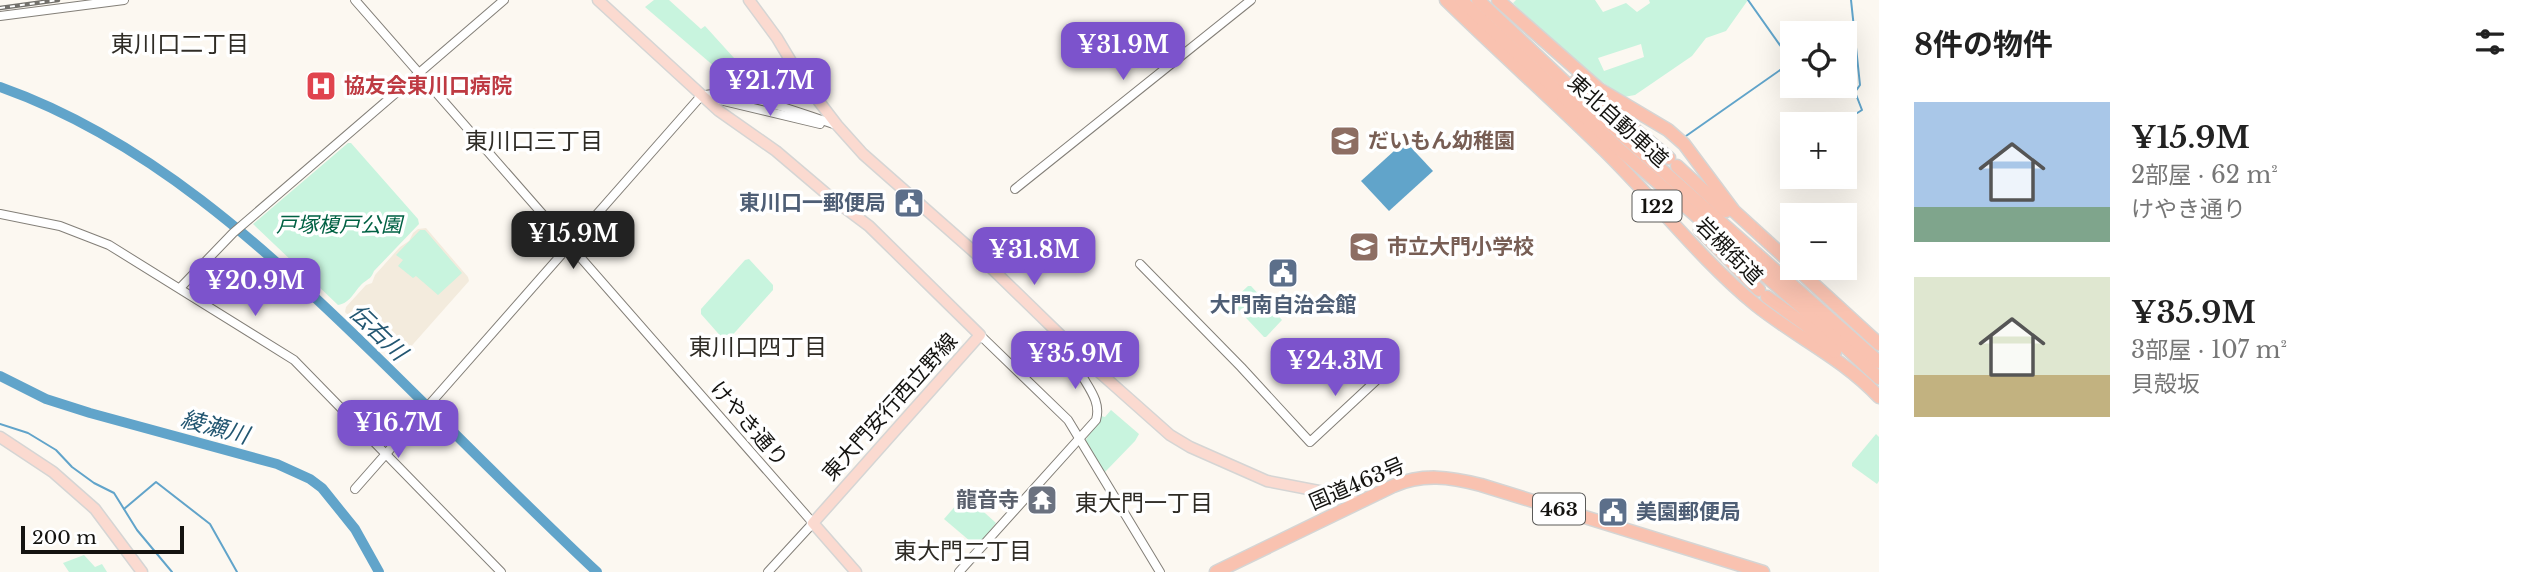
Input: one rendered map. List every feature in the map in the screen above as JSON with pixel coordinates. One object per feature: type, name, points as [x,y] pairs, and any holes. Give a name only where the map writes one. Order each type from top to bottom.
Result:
[{"type":"highway","name":"岩槻街道","points":[[1446,0],[1605,150],[1703,254],[1756,304],[1853,373],[1879,397]]},
{"type":"highway","name":"東北自動車道","points":[[1461,0],[1580,114],[1879,378]]},
{"type":"highway","name":"岩槻街道","points":[[1498,0],[1599,89],[1668,130],[1684,144],[1734,211],[1780,254]]},
{"type":"highway","points":[[1481,3],[1673,162],[1743,227],[1754,231]]},
{"type":"highway","name":"東北自動車道","points":[[1481,3],[1602,117],[1879,362]]},
{"type":"highway","points":[[1664,188],[1684,215],[1763,294],[1807,326],[1846,362],[1853,373]]},
{"type":"highway","name":"岩槻街道","points":[[1809,280],[1879,344]]},
{"type":"highway","name":"国道463号","points":[[1216,572],[1356,503],[1416,478],[1460,480],[1763,572]]},
{"type":"main road","name":"東大門安行西立野線","points":[[598,0],[701,96],[776,151],[869,226],[980,334],[813,523]]},
{"type":"main road","points":[[749,0],[802,78],[837,125],[863,154],[981,258],[1075,350],[1164,430],[1190,447],[1267,481],[1350,497],[1356,503]]},
{"type":"main road","points":[[0,437],[52,472],[95,509],[142,572]]},
{"type":"main road","points":[[813,523],[856,572]]},
{"type":"street","points":[[0,16],[124,0]]},
{"type":"street","name":"けやき通り","points":[[355,0],[813,523]]},
{"type":"street","points":[[180,288],[244,224],[504,0]]},
{"type":"street","points":[[1014,188],[1251,0]]},
{"type":"street","points":[[355,489],[701,96],[771,110],[810,123],[837,125]]},
{"type":"street","points":[[0,215],[60,226],[95,238],[294,360],[501,572]]},
{"type":"street","points":[[1140,264],[1310,442],[1381,376]]},
{"type":"street","points":[[980,334],[1054,405],[1080,439],[1160,572]]},
{"type":"street","points":[[959,572],[1096,421],[1096,398],[1075,360],[1075,350]]},
{"type":"street","points":[[768,572],[813,523]]},
{"type":"shaded area","points":[[426,228],[469,281],[399,360],[395,361],[345,312],[346,307],[366,285],[372,283],[375,275],[400,247],[409,241],[413,233]]},
{"type":"green space","points":[[654,0],[669,0],[701,29],[705,26],[744,69],[755,94],[743,91],[645,7]]},
{"type":"green space","points":[[1516,0],[1595,0],[1603,12],[1626,3],[1637,12],[1650,3],[1649,0],[1748,0],[1726,31],[1706,38],[1692,56],[1635,95],[1624,97],[1582,68],[1513,3]],"holes":[[[1641,44],[1644,57],[1604,71],[1598,58]]]},
{"type":"green space","name":"戸塚榎戸公園","points":[[351,143],[418,219],[419,224],[349,299],[338,305],[253,224]]},
{"type":"green space","points":[[420,230],[425,230],[462,273],[438,295],[416,276],[413,278],[398,266],[403,260],[396,255]]},
{"type":"green space","points":[[749,259],[773,285],[773,290],[728,340],[724,340],[701,314],[701,309],[745,260]]},
{"type":"green space","points":[[1251,286],[1282,320],[1266,337],[1232,303]]},
{"type":"green space","points":[[1111,410],[1139,434],[1104,473],[1085,441],[1101,416],[1105,417]]},
{"type":"green space","points":[[1876,434],[1879,437],[1877,484],[1852,466]]},
{"type":"green space","points":[[965,495],[996,523],[977,547],[944,519]]},
{"type":"green space","points":[[84,555],[95,567],[102,564],[107,572],[69,572],[63,563]]},
{"type":"water","points":[[1405,141],[1433,171],[1389,211],[1361,181]]},
{"type":"waterway","points":[[1686,136],[1783,68],[1782,48],[1748,0]]},
{"type":"waterway","points":[[1851,0],[1860,85],[1855,92],[1862,110],[1857,113]]},
{"type":"waterway","name":"伝右川","points":[[0,87],[54,109],[105,136],[154,166],[246,236],[332,313],[597,572]]},
{"type":"waterway","name":"綾瀬川","points":[[0,376],[46,399],[277,464],[310,479],[322,488],[355,529],[379,572]]},
{"type":"waterway","points":[[0,424],[28,433],[56,450],[72,467],[94,483],[114,493],[137,530],[172,572]]},
{"type":"waterway","points":[[124,509],[156,482],[210,524],[237,572]]},
{"type":"railway","points":[[0,8],[58,0]]},
{"type":"place","name":"協友会東川口病院","points":[[321,86]]},
{"type":"place","name":"だいもん幼稚園","points":[[1345,141]]},
{"type":"place","name":"東川口一郵便局","points":[[909,203]]},
{"type":"place","name":"市立大門小学校","points":[[1364,247]]},
{"type":"place","name":"大門南自治会館","points":[[1283,273]]},
{"type":"place","name":"龍音寺","points":[[1042,500]]},
{"type":"place","name":"美園郵便局","points":[[1613,512]]},
{"type":"district","name":"東川口二丁目","points":[[180,44]]},
{"type":"district","name":"東川口三丁目","points":[[534,141]]},
{"type":"district","name":"東川口四丁目","points":[[758,347]]},
{"type":"district","name":"東大門一丁目","points":[[1144,503]]},
{"type":"district","name":"東大門二丁目","points":[[963,551]]}]
